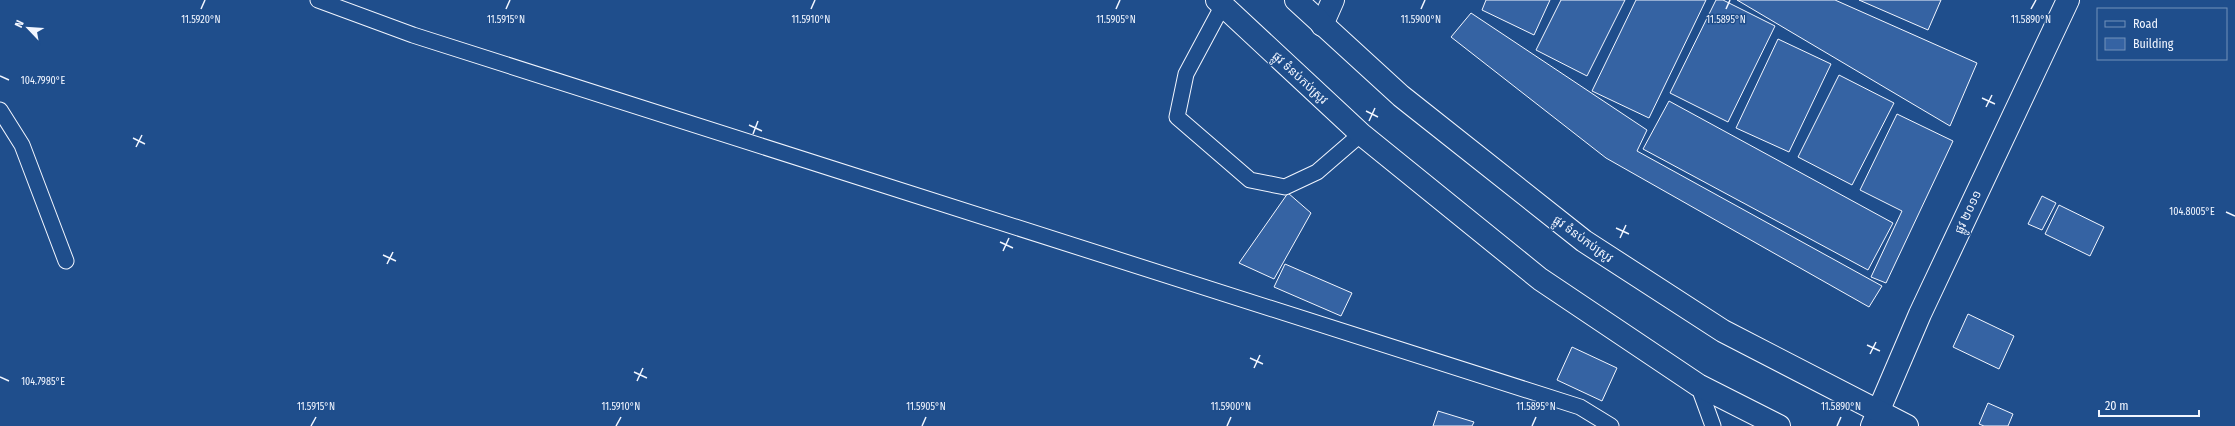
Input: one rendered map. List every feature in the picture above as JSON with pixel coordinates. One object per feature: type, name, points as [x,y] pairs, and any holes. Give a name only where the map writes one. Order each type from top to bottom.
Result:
[{"type":"main road","name":"ផ្លូវ ទំនប់កប់ស្រូវ","points":[[1296,0],[1401,96],[1584,241],[1723,331],[1875,419],[1906,426]]},
{"type":"main road","points":[[1322,25],[1333,0]]},
{"type":"main road","name":"ផ្លូវ ២០១១","points":[[1875,419],[1920,314],[2068,0]]},
{"type":"main road","name":"ផ្លូវ ទំនប់កប់ស្រូវ","points":[[1220,2],[1361,134],[1540,279],[1698,385],[1779,426]]},
{"type":"lane","points":[[318,0],[413,35],[1580,407],[1611,426]]},
{"type":"lane","points":[[1220,2],[1186,74],[1177,117],[1250,180],[1285,187],[1318,172],[1361,134]]},
{"type":"lane","points":[[0,110],[22,145],[66,260]]},
{"type":"lane","points":[[1698,385],[1713,426]]},
{"type":"building","points":[[1486,0],[1550,0],[1534,35],[1482,10]]},
{"type":"building","points":[[1561,0],[1625,0],[1587,76],[1536,50]]},
{"type":"building","points":[[1636,0],[1706,0],[1649,118],[1592,91]]},
{"type":"building","points":[[1716,0],[1723,0],[1775,26],[1728,122],[1670,93]]},
{"type":"building","points":[[1737,0],[1835,0],[1977,63],[1950,126]]},
{"type":"building","points":[[1859,0],[1941,0],[1928,30]]},
{"type":"building","points":[[1471,13],[1647,130],[1637,151],[1882,286],[1869,307],[1606,158],[1451,37]]},
{"type":"building","points":[[1778,39],[1831,64],[1789,152],[1736,128]]},
{"type":"building","points":[[1839,75],[1894,103],[1852,185],[1798,157]]},
{"type":"building","points":[[1669,101],[1893,223],[1868,270],[1643,149]]},
{"type":"building","points":[[1897,114],[1953,141],[1886,283],[1871,277],[1902,211],[1860,190]]},
{"type":"building","points":[[1288,193],[1311,213],[1274,279],[1239,263]]},
{"type":"building","points":[[2042,196],[2056,203],[2042,230],[2028,224]]},
{"type":"building","points":[[2059,205],[2104,227],[2090,256],[2045,234]]},
{"type":"building","points":[[1285,264],[1352,293],[1341,316],[1274,287]]},
{"type":"building","points":[[1968,314],[2014,336],[1999,369],[1953,347]]},
{"type":"building","points":[[1572,347],[1617,368],[1602,401],[1557,380]]},
{"type":"building","points":[[1988,403],[2013,414],[2008,426],[1984,426],[1979,424]]},
{"type":"building","points":[[1438,411],[1474,422],[1472,426],[1433,426]]}]
